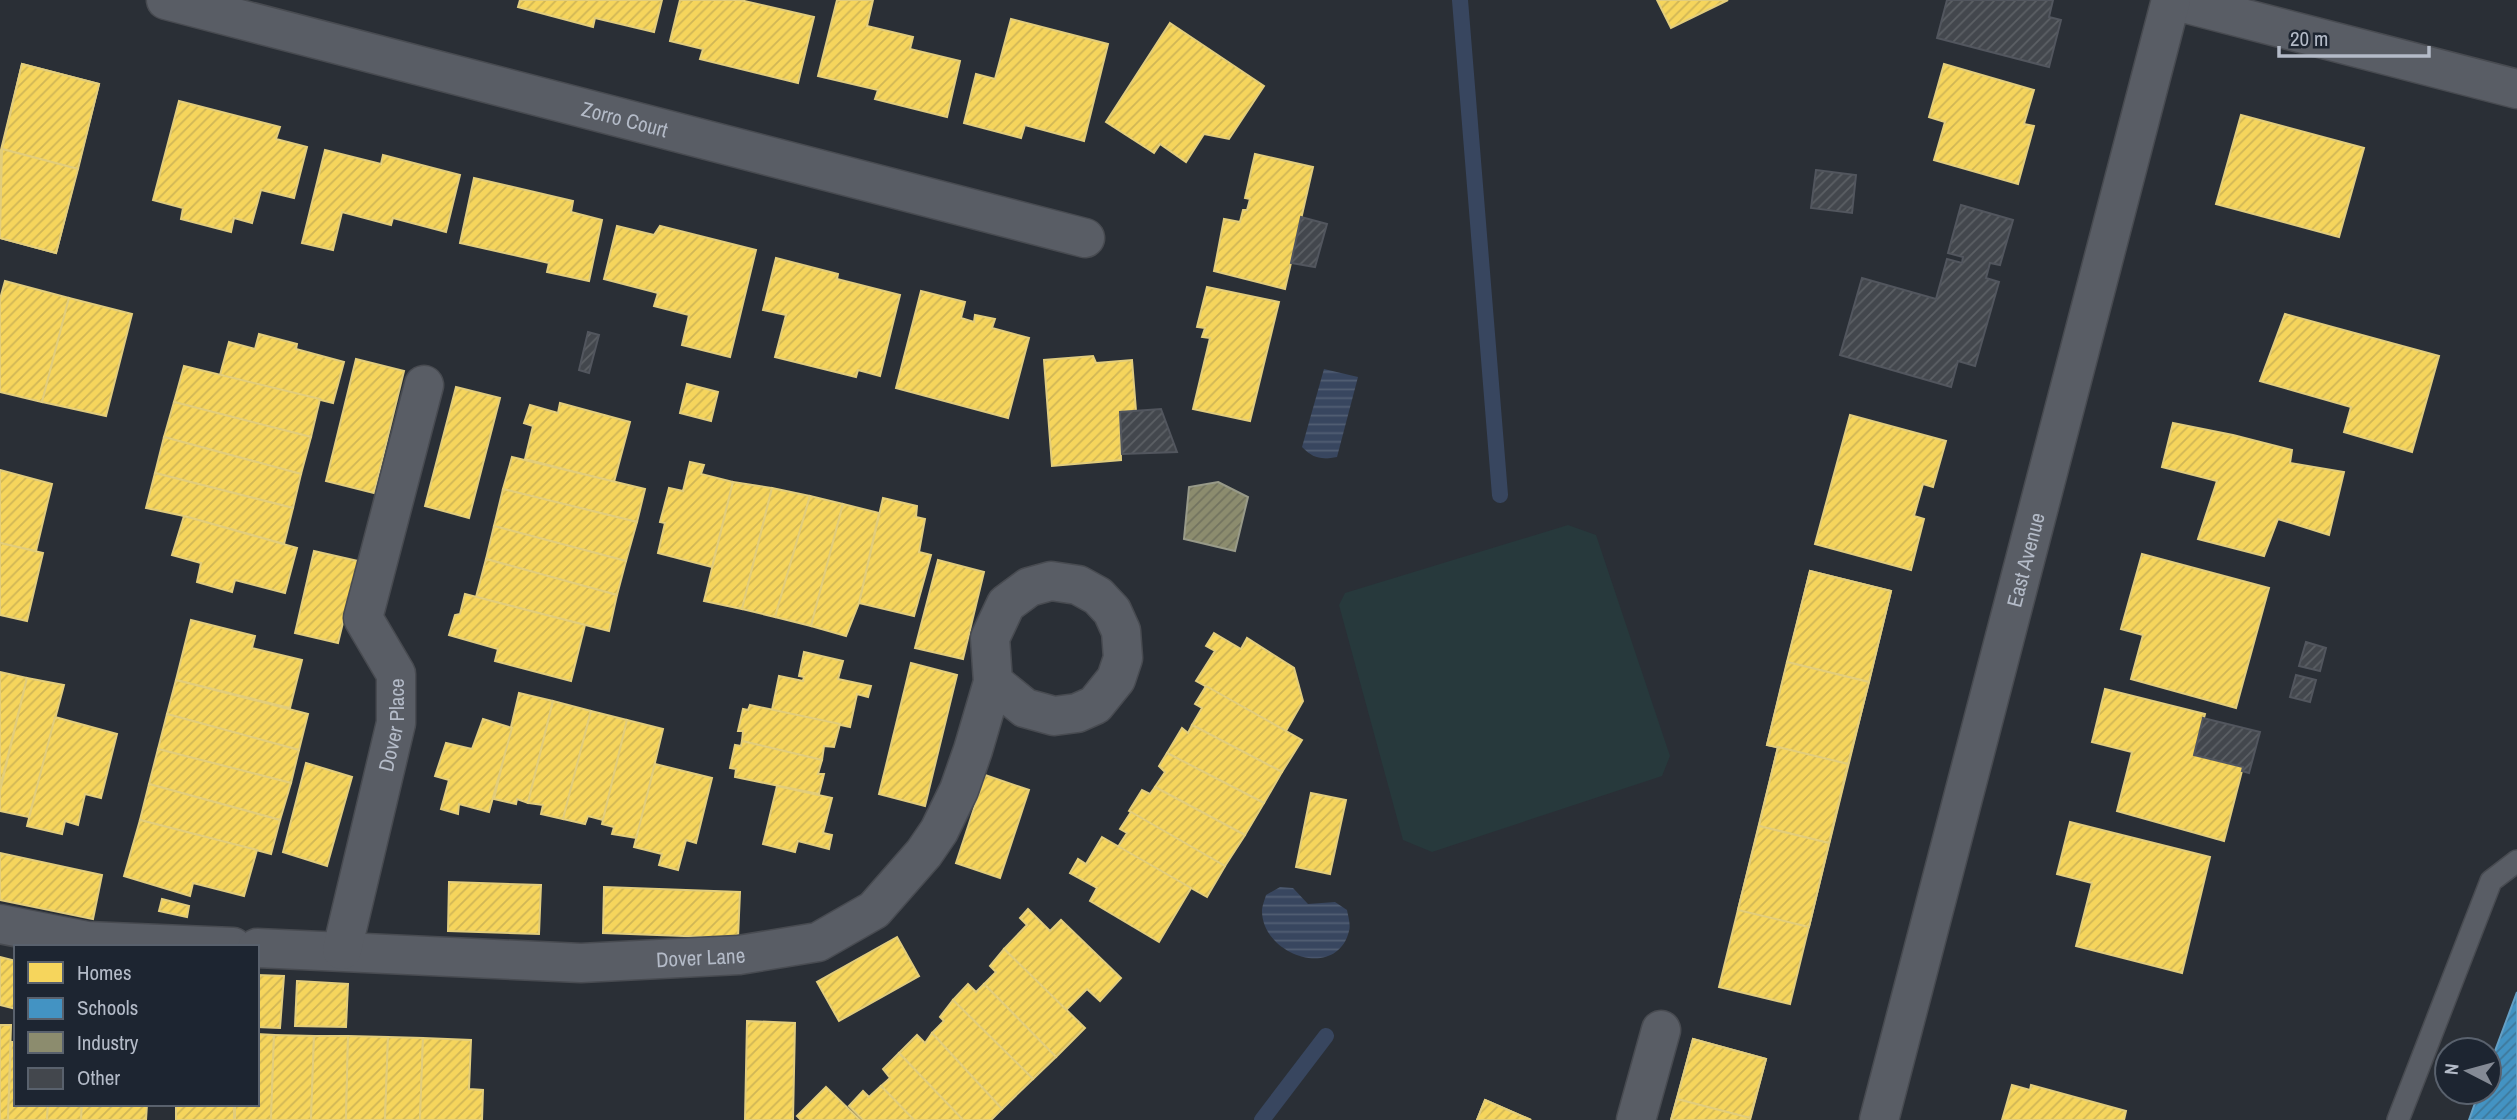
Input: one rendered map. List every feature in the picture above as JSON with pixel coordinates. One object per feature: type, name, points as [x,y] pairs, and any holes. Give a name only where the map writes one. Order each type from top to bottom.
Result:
[{"type":"street","name":"Zorro Court","points":[[166,0],[1085,239]]},
{"type":"street","points":[[2171,0],[2517,89]]},
{"type":"street","name":"East Avenue","points":[[1879,1120],[2171,0]]},
{"type":"street","name":"Dover Place","points":[[342,950],[396,723],[396,674],[363,618],[424,385]]},
{"type":"street","name":"Dover Lane","points":[[259,948],[581,963],[739,956],[818,942],[874,910],[924,853],[939,831],[966,770],[993,682]]},
{"type":"street","points":[[0,924],[87,941],[184,945]]},
{"type":"street","points":[[1636,1120],[1661,1030]]},
{"type":"lane","points":[[2398,1120],[2491,881],[2517,861]]},
{"type":"shaded area","points":[[1568,525],[1596,535],[1670,756],[1662,776],[1432,852],[1403,840],[1339,605],[1345,593]]},
{"type":"water","points":[[1324,369],[1358,377],[1337,457],[1326,458],[1313,456],[1302,447]]},
{"type":"water","points":[[1280,887],[1293,888],[1308,904],[1335,902],[1347,910],[1350,929],[1342,946],[1330,955],[1316,958],[1286,950],[1274,940],[1265,927],[1262,909],[1266,895]]},
{"type":"building: Homes","points":[[520,0],[662,0],[654,32],[595,18],[593,27],[518,7]]},
{"type":"building: Homes","points":[[680,0],[740,0],[814,17],[798,83],[700,59],[703,49],[670,41]]},
{"type":"building: Homes","points":[[837,0],[873,0],[867,26],[913,37],[910,49],[960,61],[947,117],[875,99],[878,90],[818,76]]},
{"type":"building: Homes","points":[[1657,0],[1728,0],[1671,28]]},
{"type":"building: Homes","points":[[1011,19],[1108,44],[1084,141],[1025,125],[1021,138],[964,123],[976,74],[995,79]]},
{"type":"building: Homes","points":[[1170,23],[1264,86],[1229,139],[1204,134],[1186,162],[1160,144],[1154,153],[1106,122]]},
{"type":"building: Homes","points":[[22,64],[99,84],[56,253],[0,238],[0,154]]},
{"type":"building: Homes","points":[[22,64],[99,84],[78,169],[2,149]]},
{"type":"building: Homes","points":[[1944,64],[2034,90],[2024,124],[2034,126],[2018,184],[1934,160],[1945,122],[1929,117]]},
{"type":"building: Homes","points":[[179,101],[280,127],[276,139],[307,147],[294,198],[261,190],[252,223],[234,218],[231,232],[181,219],[183,208],[153,200]]},
{"type":"building: Homes","points":[[2241,115],[2364,148],[2339,237],[2216,204]]},
{"type":"building: Homes","points":[[2,149],[78,169],[56,253],[0,238]]},
{"type":"building: Homes","points":[[325,150],[381,164],[383,155],[460,175],[446,232],[393,218],[391,225],[342,212],[333,250],[302,243]]},
{"type":"building: Homes","points":[[1255,154],[1313,167],[1285,289],[1214,271],[1224,219],[1240,222],[1243,210],[1247,210],[1250,199],[1245,198]]},
{"type":"building: Homes","points":[[474,178],[573,201],[571,212],[602,220],[589,281],[547,272],[549,263],[460,243]]},
{"type":"building: Homes","points":[[617,226],[654,235],[660,226],[756,250],[730,357],[682,345],[689,315],[654,306],[658,293],[604,279]]},
{"type":"building: Homes","points":[[776,258],[838,274],[837,279],[900,295],[880,376],[858,370],[856,377],[775,357],[786,315],[763,310]]},
{"type":"building: Homes","points":[[5,281],[69,298],[42,402],[0,392],[0,299]]},
{"type":"building: Homes","points":[[1207,287],[1279,302],[1250,421],[1193,409],[1210,338],[1202,337],[1205,328],[1197,327]]},
{"type":"building: Homes","points":[[921,291],[965,302],[961,318],[974,322],[975,315],[995,319],[992,328],[1029,338],[1008,418],[896,388]]},
{"type":"building: Homes","points":[[69,298],[132,314],[106,416],[42,402]]},
{"type":"building: Homes","points":[[2285,314],[2439,356],[2412,452],[2344,432],[2351,407],[2260,381]]},
{"type":"building: Homes","points":[[259,334],[297,344],[296,349],[344,362],[333,403],[220,375],[229,342],[255,349]]},
{"type":"building: Homes","points":[[1093,356],[1096,363],[1132,360],[1136,411],[1120,412],[1121,460],[1052,466],[1044,360]]},
{"type":"building: Homes","points":[[356,359],[404,371],[374,493],[326,481]]},
{"type":"building: Homes","points":[[184,366],[320,399],[311,437],[174,402]]},
{"type":"building: Homes","points":[[687,384],[718,392],[711,421],[680,413]]},
{"type":"building: Homes","points":[[456,387],[500,398],[469,518],[425,506]]},
{"type":"building: Homes","points":[[174,402],[311,437],[301,474],[164,437]]},
{"type":"building: Homes","points":[[560,403],[630,422],[614,482],[525,459],[533,426],[524,423],[530,405],[558,413]]},
{"type":"building: Homes","points":[[1850,415],[1946,441],[1933,487],[1923,484],[1914,516],[1924,519],[1911,570],[1815,544]]},
{"type":"building: Homes","points":[[2173,423],[2292,450],[2290,463],[2344,472],[2329,535],[2278,519],[2264,556],[2198,539],[2217,481],[2162,467]]},
{"type":"building: Homes","points":[[164,437],[301,474],[293,508],[155,473]]},
{"type":"building: Homes","points":[[512,457],[645,489],[637,522],[503,489]]},
{"type":"building: Homes","points":[[690,462],[704,465],[701,474],[733,482],[712,567],[658,553],[665,523],[660,522],[669,488],[683,491]]},
{"type":"building: Homes","points":[[0,470],[52,484],[36,551],[0,543]]},
{"type":"building: Homes","points":[[155,473],[293,508],[284,544],[146,508]]},
{"type":"building: Homes","points":[[733,482],[772,488],[742,609],[704,601]]},
{"type":"building: Homes","points":[[772,488],[810,496],[775,617],[742,609]]},
{"type":"building: Homes","points":[[503,489],[637,522],[626,561],[494,526]]},
{"type":"building: Homes","points":[[810,496],[843,504],[811,626],[775,617]]},
{"type":"building: Homes","points":[[883,498],[917,506],[916,517],[925,519],[919,552],[931,555],[914,616],[859,603]]},
{"type":"building: Homes","points":[[843,504],[879,513],[859,603],[846,636],[811,626]]},
{"type":"building: Homes","points":[[184,516],[297,548],[285,593],[235,580],[232,592],[197,582],[201,563],[172,555]]},
{"type":"building: Homes","points":[[494,526],[626,561],[617,595],[486,559]]},
{"type":"building: Homes","points":[[0,543],[43,553],[27,621],[0,615]]},
{"type":"building: Homes","points":[[314,551],[358,561],[338,643],[295,633]]},
{"type":"building: Homes","points":[[2142,554],[2269,588],[2236,708],[2131,679],[2143,635],[2121,629]]},
{"type":"building: Homes","points":[[486,559],[617,595],[609,631],[476,597]]},
{"type":"building: Homes","points":[[938,560],[984,572],[963,659],[915,648]]},
{"type":"building: Homes","points":[[1810,571],[1891,591],[1790,1004],[1719,987],[1778,747],[1767,745]]},
{"type":"building: Homes","points":[[1810,571],[1891,591],[1869,682],[1787,662]]},
{"type":"building: Homes","points":[[465,594],[585,625],[571,681],[495,661],[498,649],[449,635],[455,615],[460,614]]},
{"type":"building: Homes","points":[[191,620],[255,636],[252,648],[302,660],[290,708],[176,680]]},
{"type":"building: Homes","points":[[1214,633],[1241,649],[1247,638],[1294,668],[1303,701],[1286,731],[1196,681],[1215,651],[1206,646]]},
{"type":"building: Homes","points":[[804,652],[843,661],[838,679],[871,686],[868,697],[857,694],[850,727],[772,710],[779,676],[803,681],[804,677],[799,676]]},
{"type":"building: Homes","points":[[1787,662],[1869,682],[1848,764],[1767,745]]},
{"type":"building: Homes","points":[[911,663],[957,675],[925,806],[879,794]]},
{"type":"building: Homes","points":[[0,672],[27,678],[0,788]]},
{"type":"building: Homes","points":[[27,678],[64,685],[29,817],[0,811],[0,791]]},
{"type":"building: Homes","points":[[176,680],[308,714],[299,750],[167,714]]},
{"type":"building: Homes","points":[[1206,686],[1302,740],[1282,772],[1192,725],[1202,708],[1195,704]]},
{"type":"building: Homes","points":[[2105,689],[2205,714],[2194,755],[2243,767],[2224,841],[2117,811],[2132,752],[2092,742]]},
{"type":"building: Homes","points":[[519,693],[553,701],[528,803],[517,799],[516,804],[494,799]]},
{"type":"building: Homes","points":[[553,701],[591,711],[563,819],[541,814],[543,805],[528,803]]},
{"type":"building: Homes","points":[[750,705],[840,724],[834,747],[824,746],[822,760],[742,741],[743,731],[738,731],[743,709],[748,710]]},
{"type":"building: Homes","points":[[591,711],[627,720],[603,820],[588,816],[585,824],[563,819]]},
{"type":"building: Homes","points":[[167,714],[299,750],[291,783],[158,749]]},
{"type":"building: Homes","points":[[55,717],[117,734],[101,798],[85,794],[78,825],[65,821],[62,834],[27,826]]},
{"type":"building: Homes","points":[[483,719],[512,728],[489,812],[459,804],[458,814],[441,809],[449,780],[435,776],[446,743],[472,749]]},
{"type":"building: Homes","points":[[627,720],[663,729],[637,838],[612,834],[614,827],[602,824]]},
{"type":"building: Homes","points":[[1192,725],[1282,772],[1264,803],[1167,753],[1182,728],[1188,733]]},
{"type":"building: Homes","points":[[742,741],[822,760],[818,774],[824,774],[819,794],[735,777],[736,769],[730,768],[735,745],[741,746]]},
{"type":"building: Homes","points":[[1778,747],[1848,764],[1829,843],[1759,826]]},
{"type":"building: Homes","points":[[158,749],[291,783],[280,820],[149,784]]},
{"type":"building: Homes","points":[[1167,753],[1264,803],[1245,835],[1155,787],[1165,772],[1159,766]]},
{"type":"building: Homes","points":[[306,763],[352,777],[327,866],[283,852]]},
{"type":"building: Homes","points":[[655,764],[712,778],[696,843],[686,840],[678,870],[659,865],[662,854],[634,847]]},
{"type":"building: Homes","points":[[985,775],[1029,790],[1000,878],[956,863]]},
{"type":"building: Homes","points":[[149,784],[280,820],[271,854],[140,820]]},
{"type":"building: Homes","points":[[777,786],[832,798],[823,833],[832,835],[829,849],[798,841],[795,852],[763,844]]},
{"type":"building: Homes","points":[[1155,787],[1245,835],[1225,866],[1129,811],[1142,790],[1150,794]]},
{"type":"building: Homes","points":[[1311,793],[1346,800],[1330,874],[1296,867]]},
{"type":"building: Homes","points":[[1131,812],[1225,866],[1207,897],[1118,847],[1127,833],[1120,829]]},
{"type":"building: Homes","points":[[140,820],[257,850],[244,896],[193,883],[190,896],[124,876]]},
{"type":"building: Homes","points":[[2070,822],[2210,857],[2182,973],[2076,946],[2092,883],[2057,874]]},
{"type":"building: Homes","points":[[1759,826],[1829,843],[1809,927],[1738,910]]},
{"type":"building: Homes","points":[[1102,837],[1191,888],[1159,942],[1090,901],[1097,888],[1070,873],[1078,859],[1086,864]]},
{"type":"building: Homes","points":[[0,853],[102,875],[93,919],[0,900]]},
{"type":"building: Homes","points":[[449,882],[541,885],[539,934],[448,931]]},
{"type":"building: Homes","points":[[604,887],[740,892],[738,938],[603,933]]},
{"type":"building: Homes","points":[[162,899],[189,906],[187,917],[159,911]]},
{"type":"building: Homes","points":[[1028,909],[1050,931],[1061,920],[1121,978],[1100,1001],[1087,989],[1066,1010],[1004,949],[1027,925],[1020,918]]},
{"type":"building: Homes","points":[[897,937],[919,976],[839,1021],[817,982]]},
{"type":"building: Homes","points":[[1004,949],[1085,1028],[1056,1057],[984,984],[996,972],[990,966]]},
{"type":"building: Homes","points":[[0,957],[14,960],[14,1008],[0,1005]]},
{"type":"building: Homes","points":[[259,975],[284,976],[280,1028],[259,1027]]},
{"type":"building: Homes","points":[[297,981],[348,984],[346,1027],[295,1026]]},
{"type":"building: Homes","points":[[968,984],[976,992],[984,984],[1056,1057],[1033,1079],[953,1000]]},
{"type":"building: Homes","points":[[953,1000],[1033,1079],[1002,1109],[932,1033],[944,1021],[940,1017]]},
{"type":"building: Homes","points":[[747,1021],[795,1023],[793,1120],[745,1120]]},
{"type":"building: Homes","points":[[0,1025],[11,1025],[8,1120],[0,1120]]},
{"type":"building: Homes","points":[[932,1033],[1002,1109],[991,1120],[963,1120],[899,1053],[917,1035],[925,1043]]},
{"type":"building: Homes","points":[[259,1034],[274,1035],[271,1120],[235,1120],[235,1106],[259,1106]]},
{"type":"building: Homes","points":[[274,1035],[314,1036],[311,1120],[271,1120]]},
{"type":"building: Homes","points":[[314,1036],[348,1036],[346,1120],[311,1120]]},
{"type":"building: Homes","points":[[348,1036],[388,1037],[385,1120],[346,1120]]},
{"type":"building: Homes","points":[[388,1037],[423,1038],[420,1120],[385,1120]]},
{"type":"building: Homes","points":[[423,1038],[471,1040],[469,1089],[483,1090],[482,1120],[420,1120]]},
{"type":"building: Homes","points":[[1693,1039],[1766,1059],[1750,1120],[1671,1120]]},
{"type":"building: Homes","points":[[1693,1039],[1766,1059],[1750,1118],[1677,1099]]},
{"type":"building: Homes","points":[[11,1042],[14,1042],[14,1106],[48,1106],[47,1120],[8,1120]]},
{"type":"building: Homes","points":[[899,1053],[963,1120],[914,1120],[881,1086],[890,1078],[883,1069]]},
{"type":"building: Homes","points":[[2012,1085],[2030,1090],[2031,1085],[2126,1111],[2124,1120],[2002,1120]]},
{"type":"building: Homes","points":[[881,1086],[914,1120],[863,1120],[849,1106],[863,1091],[869,1097]]},
{"type":"building: Homes","points":[[826,1087],[860,1120],[801,1120],[797,1116]]},
{"type":"building: Homes","points":[[1677,1099],[1750,1118],[1750,1120],[1671,1120]]},
{"type":"building: Homes","points":[[1485,1100],[1531,1120],[1477,1120]]},
{"type":"building: Homes","points":[[1485,1100],[1531,1120],[1477,1120]]},
{"type":"building: Homes","points":[[48,1106],[82,1106],[81,1120],[47,1120]]},
{"type":"building: Homes","points":[[82,1106],[147,1106],[146,1120],[81,1120]]},
{"type":"building: Homes","points":[[176,1106],[234,1106],[234,1120],[176,1120]]},
{"type":"building: Schools","points":[[2517,992],[2517,1120],[2469,1120],[2474,1106],[2503,1106],[2503,1036],[2501,1036]]},
{"type":"building: Industry","points":[[1218,482],[1248,497],[1235,551],[1184,539],[1189,487]]},
{"type":"building: Other","points":[[1947,0],[2053,0],[2049,17],[2061,20],[2049,67],[1937,38]]},
{"type":"building: Other","points":[[1816,170],[1856,175],[1852,213],[1811,208]]},
{"type":"building: Other","points":[[1961,205],[2013,220],[2000,265],[1990,263],[1986,278],[1999,282],[1975,366],[1958,361],[1951,387],[1840,355],[1862,278],[1936,299],[1947,259],[1962,263],[1963,257],[1948,253]]},
{"type":"building: Other","points":[[1301,217],[1327,224],[1315,267],[1291,263]]},
{"type":"building: Other","points":[[588,332],[599,335],[589,373],[579,370]]},
{"type":"building: Other","points":[[1161,409],[1177,452],[1122,454],[1120,412]]},
{"type":"building: Other","points":[[2306,642],[2326,648],[2320,671],[2299,666]]},
{"type":"building: Other","points":[[2296,675],[2316,680],[2310,702],[2290,697]]},
{"type":"building: Other","points":[[2203,718],[2260,732],[2249,773],[2242,771],[2243,767],[2194,755]]},
{"type":"waterway","points":[[1460,0],[1500,495]]},
{"type":"waterway","points":[[1262,1120],[1326,1036]]}]
